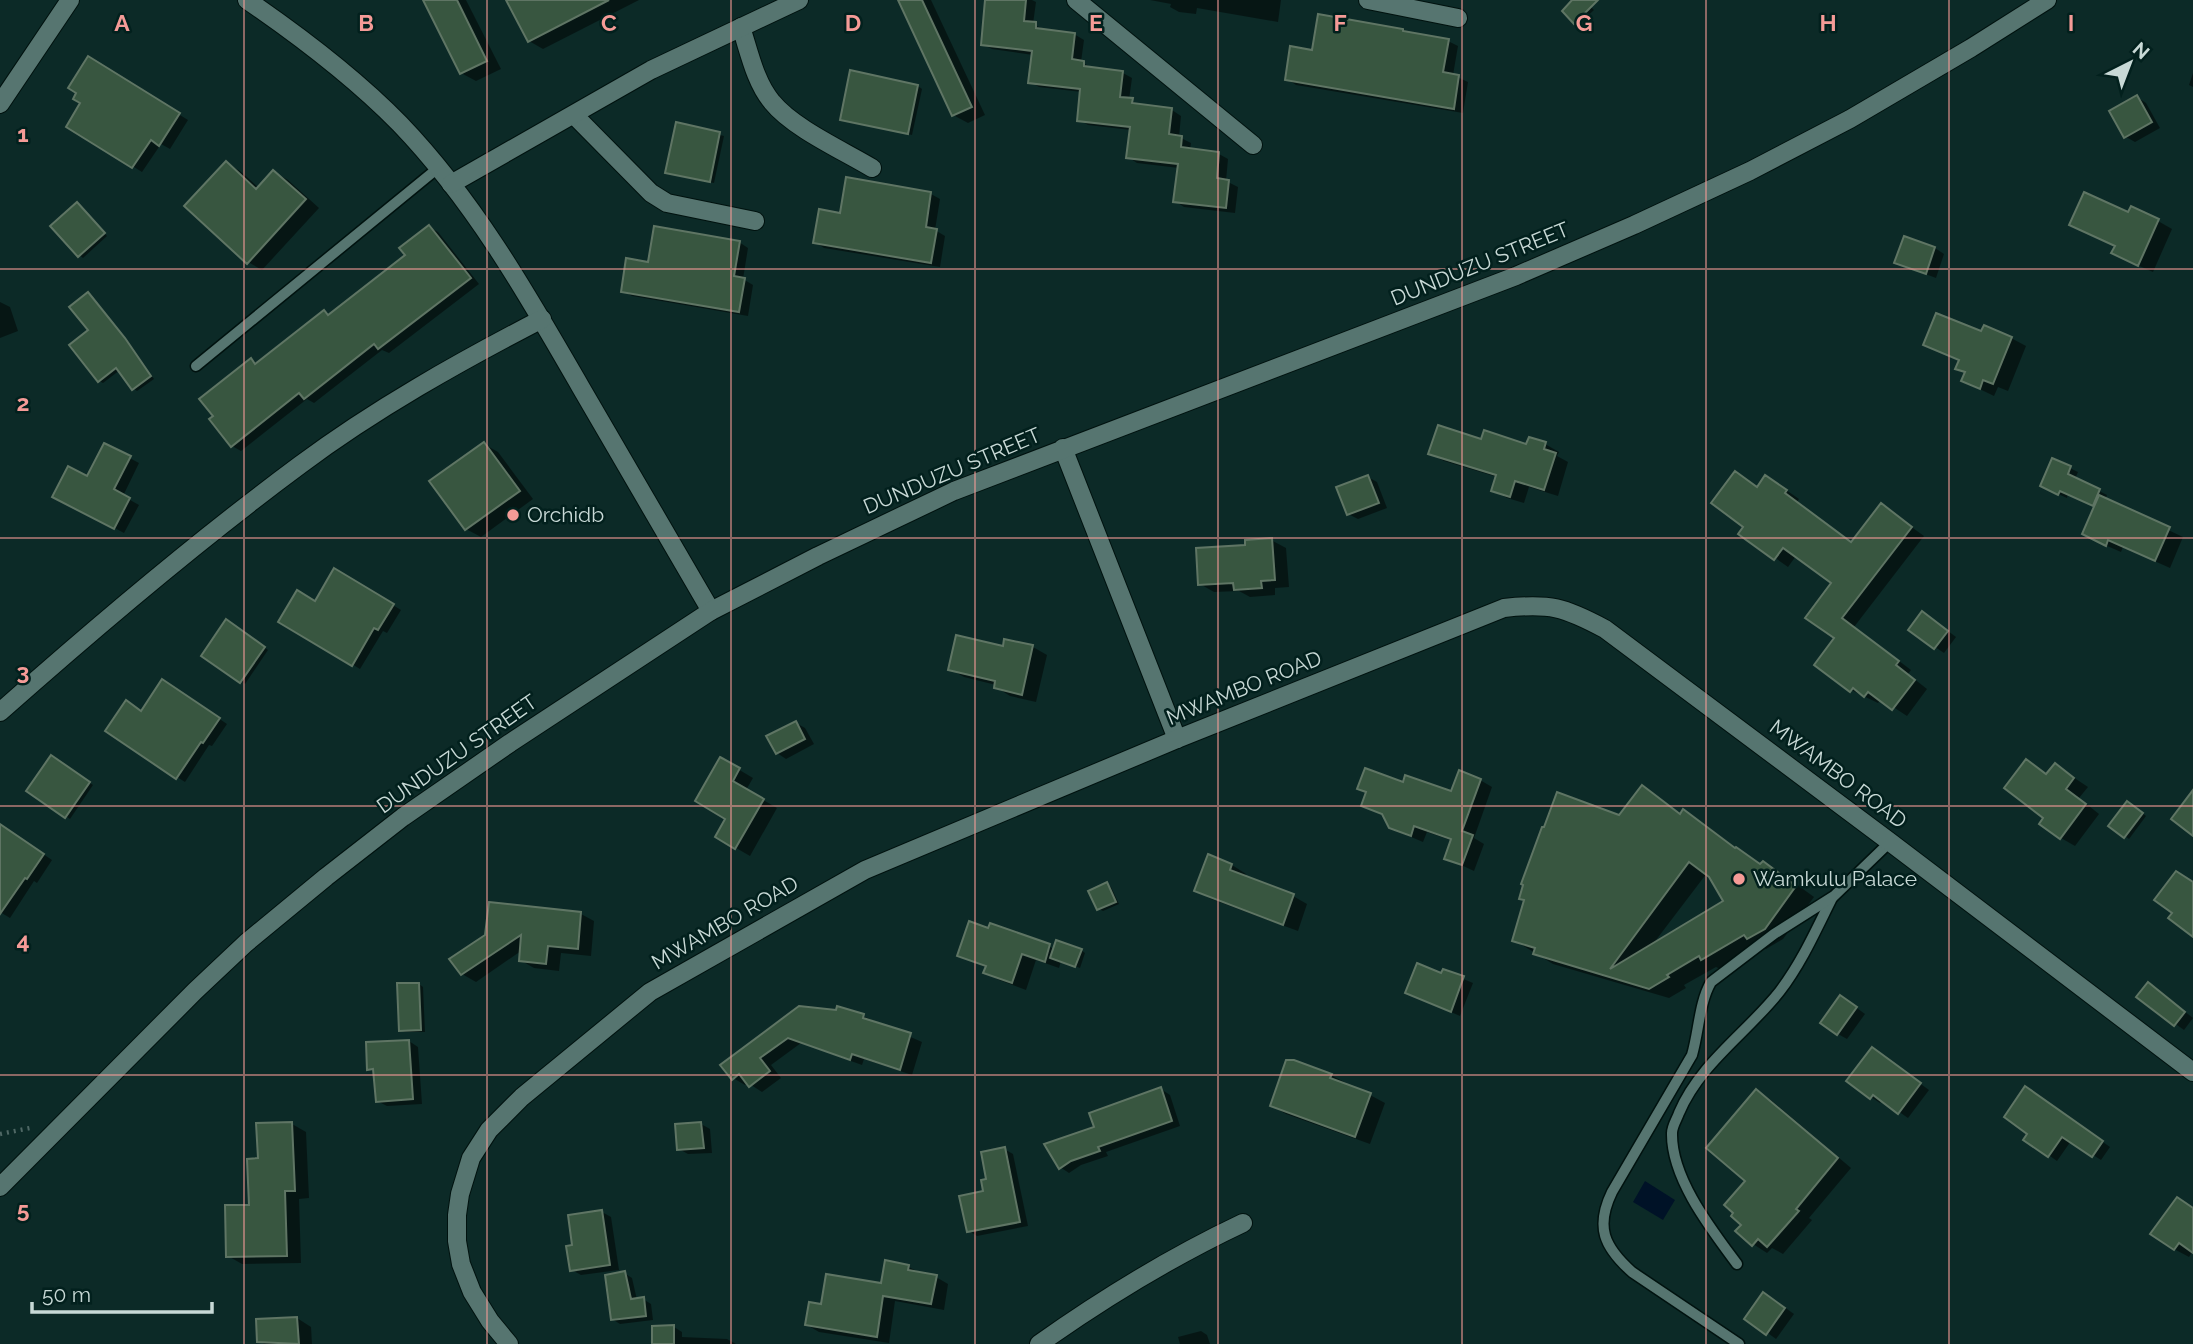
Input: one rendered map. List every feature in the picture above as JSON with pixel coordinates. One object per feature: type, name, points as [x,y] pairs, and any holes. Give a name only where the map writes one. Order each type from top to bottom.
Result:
[{"type":"street","points":[[0,104],[70,0]]},
{"type":"street","points":[[247,0],[296,33],[340,69],[399,123],[451,184],[499,250],[711,611]]},
{"type":"street","points":[[451,184],[651,70],[799,0]]},
{"type":"street","points":[[1076,0],[1253,145]]},
{"type":"street","points":[[1368,0],[1458,18]]},
{"type":"street","name":"DUNDUZU STREET","points":[[0,1187],[195,990],[246,943],[326,877],[414,810],[711,611],[954,491],[1517,276],[1634,225],[1750,171],[1850,119],[2047,0]]},
{"type":"street","points":[[741,27],[759,80],[771,101],[789,119],[872,168]]},
{"type":"street","points":[[574,115],[651,193],[667,203],[755,221]]},
{"type":"street","points":[[0,712],[91,631],[302,463],[472,355],[541,319]]},
{"type":"street","points":[[1063,448],[1177,739]]},
{"type":"street","name":"MWAMBO ROAD","points":[[509,1344],[472,1293],[461,1264],[457,1241],[457,1215],[471,1158],[489,1130],[522,1097],[650,992],[865,870],[1177,739],[1504,608],[1531,605],[1558,607],[1605,629],[2193,1072]]},
{"type":"street","points":[[1039,1344],[1087,1310],[1189,1248],[1242,1223]]},
{"type":"lane","points":[[196,366],[438,168]]},
{"type":"lane","points":[[1739,1344],[1632,1272],[1618,1259],[1607,1242],[1602,1226],[1603,1209],[1692,1055],[1706,991],[1711,982],[1774,934],[1834,896],[1891,842]]},
{"type":"lane","points":[[1737,1264],[1700,1213],[1676,1162],[1672,1131],[1684,1101],[1716,1057],[1779,992],[1802,957],[1834,896]]},
{"type":"water","points":[[1645,1181],[1675,1200],[1663,1220],[1633,1202]]},
{"type":"building","points":[[423,0],[457,0],[487,61],[460,74]]},
{"type":"building","points":[[506,0],[609,0],[528,42]]},
{"type":"building","points":[[898,0],[922,0],[972,107],[952,116]]},
{"type":"building","points":[[985,0],[1026,0],[1024,21],[1036,22],[1036,28],[1075,33],[1072,59],[1084,61],[1084,66],[1123,71],[1120,97],[1133,98],[1132,103],[1172,108],[1169,134],[1182,136],[1181,147],[1219,152],[1217,178],[1229,180],[1226,208],[1173,202],[1178,164],[1126,158],[1130,127],[1077,121],[1080,89],[1028,83],[1032,51],[981,45]]},
{"type":"building","points":[[1572,0],[1598,0],[1574,24],[1562,11]]},
{"type":"building","points":[[1318,14],[1449,39],[1443,72],[1459,75],[1454,109],[1285,80],[1290,46],[1312,50]]},
{"type":"building","points":[[88,56],[180,113],[159,146],[151,140],[132,168],[66,127],[80,103],[73,99],[76,93],[68,88]]},
{"type":"building","points":[[850,70],[918,85],[908,134],[840,120]]},
{"type":"building","points":[[2137,95],[2152,122],[2124,138],[2109,111]]},
{"type":"building","points":[[676,122],[720,132],[710,182],[665,173]]},
{"type":"building","points":[[226,161],[256,189],[273,170],[306,199],[247,264],[184,206]]},
{"type":"building","points":[[846,177],[931,192],[926,227],[937,229],[931,263],[813,243],[819,209],[840,213]]},
{"type":"building","points":[[2084,192],[2128,212],[2131,206],[2159,219],[2138,266],[2111,253],[2115,246],[2069,225]]},
{"type":"building","points":[[77,202],[105,233],[78,257],[50,226]]},
{"type":"building","points":[[429,225],[471,278],[378,349],[374,344],[304,399],[299,393],[231,447],[209,419],[213,416],[199,399],[251,358],[255,364],[324,310],[328,315],[405,255],[399,248]]},
{"type":"building","points":[[654,226],[740,241],[734,276],[745,278],[739,312],[621,292],[626,258],[648,262]]},
{"type":"building","points":[[1904,236],[1935,247],[1926,274],[1894,263]]},
{"type":"building","points":[[88,292],[151,376],[132,390],[116,368],[98,382],[69,345],[88,330],[69,307]]},
{"type":"building","points":[[1936,313],[1981,331],[1984,325],[2012,337],[1993,384],[1983,380],[1980,389],[1961,381],[1965,372],[1955,369],[1959,360],[1923,345]]},
{"type":"building","points":[[1438,425],[1481,439],[1484,430],[1526,444],[1529,437],[1546,442],[1544,449],[1556,453],[1544,490],[1515,481],[1510,497],[1491,491],[1496,475],[1428,454]]},
{"type":"building","points":[[484,442],[520,491],[465,530],[429,481]]},
{"type":"building","points":[[104,443],[131,456],[114,489],[130,498],[114,529],[52,497],[68,466],[87,476]]},
{"type":"building","points":[[2052,458],[2071,466],[2068,474],[2100,489],[2093,506],[2060,491],[2058,495],[2040,486]]},
{"type":"building","points":[[1735,471],[1757,487],[1765,475],[1851,542],[1881,503],[1912,527],[1842,618],[1899,661],[1896,665],[1915,680],[1892,710],[1868,692],[1864,697],[1853,688],[1850,692],[1814,665],[1834,638],[1805,618],[1831,583],[1783,548],[1774,560],[1738,534],[1743,527],[1711,503]]},
{"type":"building","points":[[1368,475],[1379,503],[1347,515],[1336,487]]},
{"type":"building","points":[[2099,495],[2170,527],[2155,561],[2108,540],[2106,546],[2082,534]]},
{"type":"building","points":[[1272,538],[1275,580],[1261,581],[1262,588],[1234,590],[1233,583],[1198,585],[1196,548],[1245,545],[1245,540]]},
{"type":"building","points":[[334,568],[394,604],[378,630],[374,628],[352,666],[278,622],[297,590],[315,601]]},
{"type":"building","points":[[1922,611],[1948,631],[1934,649],[1908,630]]},
{"type":"building","points":[[226,619],[265,647],[240,683],[201,656]]},
{"type":"building","points":[[956,635],[1003,646],[1004,639],[1033,645],[1022,695],[994,688],[995,681],[948,670]]},
{"type":"building","points":[[162,679],[220,718],[176,779],[105,731],[126,700],[141,711]]},
{"type":"building","points":[[796,721],[805,739],[776,754],[766,736]]},
{"type":"building","points":[[51,755],[90,782],[65,818],[26,791]]},
{"type":"building","points":[[720,757],[740,768],[733,781],[764,799],[735,849],[715,837],[725,819],[695,801]]},
{"type":"building","points":[[2026,759],[2046,774],[2055,763],[2074,778],[2066,789],[2086,804],[2060,839],[2039,824],[2043,818],[2004,788]]},
{"type":"building","points":[[1365,768],[1403,782],[1405,775],[1451,791],[1459,770],[1481,779],[1462,831],[1473,835],[1462,865],[1444,859],[1451,839],[1414,826],[1411,836],[1389,828],[1382,814],[1361,806],[1366,792],[1357,789]]},
{"type":"building","points":[[1642,785],[1680,814],[1683,809],[1735,848],[1760,864],[1763,861],[1796,886],[1765,929],[1747,939],[1744,935],[1701,960],[1699,956],[1649,989],[1533,954],[1535,948],[1512,941],[1524,900],[1519,899],[1523,885],[1521,884],[1557,792],[1619,815]],"holes":[[[1689,862],[1709,877],[1723,901],[1610,969]]]},
{"type":"building","points":[[2193,790],[2193,836],[2171,819]]},
{"type":"building","points":[[2127,801],[2143,813],[2124,838],[2108,826]]},
{"type":"building","points":[[0,824],[44,854],[0,914]]},
{"type":"building","points":[[1208,854],[1232,864],[1230,870],[1294,894],[1283,925],[1194,891]]},
{"type":"building","points":[[2176,871],[2193,882],[2193,937],[2168,918],[2172,913],[2154,900]]},
{"type":"building","points":[[1107,882],[1116,902],[1097,910],[1088,891]]},
{"type":"building","points":[[489,902],[581,912],[578,949],[548,946],[546,964],[519,961],[521,935],[461,975],[449,959],[485,935]]},
{"type":"building","points":[[969,921],[988,928],[990,923],[1050,944],[1045,962],[1022,954],[1012,983],[983,973],[986,966],[957,956]]},
{"type":"building","points":[[1056,940],[1082,949],[1075,967],[1050,958]]},
{"type":"building","points":[[1417,963],[1441,973],[1443,969],[1464,976],[1451,1012],[1405,993]]},
{"type":"building","points":[[2148,982],[2185,1012],[2174,1026],[2136,997]]},
{"type":"building","points":[[397,983],[419,983],[421,1030],[399,1031]]},
{"type":"building","points":[[1840,995],[1857,1007],[1837,1035],[1820,1023]]},
{"type":"building","points":[[799,1006],[836,1010],[837,1006],[864,1014],[863,1018],[911,1033],[900,1070],[852,1054],[850,1060],[788,1038],[760,1058],[770,1071],[749,1087],[739,1074],[732,1080],[720,1065]]},
{"type":"building","points":[[409,1040],[413,1099],[376,1102],[373,1069],[367,1070],[366,1042]]},
{"type":"building","points":[[1872,1047],[1921,1083],[1898,1114],[1873,1095],[1870,1099],[1846,1081]]},
{"type":"building","points":[[1286,1060],[1294,1060],[1332,1074],[1330,1078],[1371,1093],[1355,1137],[1270,1106]]},
{"type":"building","points":[[2025,1086],[2103,1141],[2092,1157],[2062,1137],[2048,1157],[2023,1140],[2027,1134],[2004,1117]]},
{"type":"building","points":[[1161,1087],[1172,1121],[1098,1147],[1100,1151],[1071,1161],[1059,1169],[1044,1144],[1094,1127],[1089,1113]]},
{"type":"building","points":[[1756,1089],[1838,1158],[1796,1209],[1799,1211],[1767,1247],[1758,1239],[1752,1246],[1735,1231],[1741,1225],[1724,1205],[1745,1181],[1706,1148]]},
{"type":"building","points":[[292,1122],[295,1191],[285,1191],[287,1256],[226,1257],[225,1205],[249,1205],[247,1159],[258,1158],[256,1123]]},
{"type":"building","points":[[701,1122],[704,1148],[677,1150],[675,1124]]},
{"type":"building","points":[[1005,1147],[1020,1222],[967,1232],[959,1196],[983,1191],[981,1180],[986,1179],[981,1152]]},
{"type":"building","points":[[2177,1197],[2193,1208],[2193,1253],[2179,1243],[2174,1250],[2150,1234]]},
{"type":"building","points":[[602,1210],[610,1265],[570,1271],[566,1246],[572,1245],[568,1215]]},
{"type":"building","points":[[885,1260],[909,1265],[908,1270],[937,1275],[931,1304],[883,1296],[877,1337],[805,1325],[809,1302],[821,1304],[826,1274],[881,1283]]},
{"type":"building","points":[[625,1271],[631,1299],[644,1297],[646,1316],[611,1320],[605,1275]]},
{"type":"building","points":[[1763,1292],[1785,1308],[1766,1335],[1744,1319]]},
{"type":"building","points":[[297,1317],[299,1344],[257,1342],[256,1319]]},
{"type":"building","points":[[674,1325],[674,1344],[652,1344],[652,1326]]},
{"type":"place","name":"Orchidb","points":[[513,515]]},
{"type":"place","name":"Wamkulu Palace","points":[[1739,879]]}]
